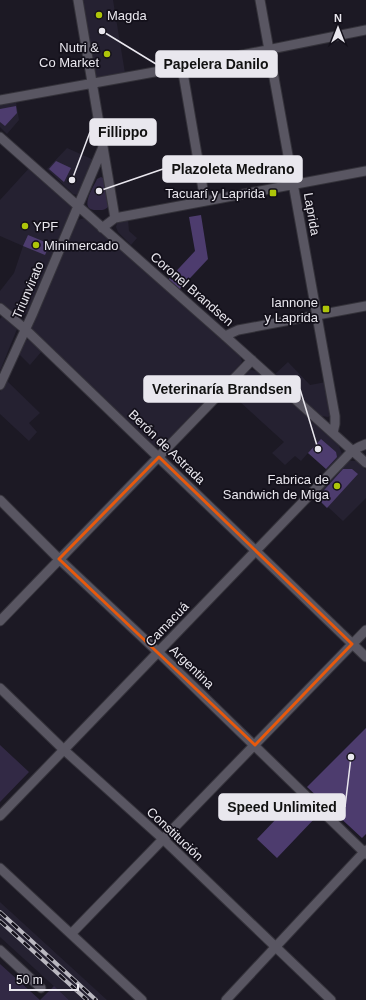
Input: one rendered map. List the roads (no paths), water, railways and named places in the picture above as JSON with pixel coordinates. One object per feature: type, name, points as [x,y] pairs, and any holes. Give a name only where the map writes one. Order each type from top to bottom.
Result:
[{"type":"street","points":[[78,0],[115,218]]},
{"type":"street","name":"Laprida","points":[[260,0],[335,416],[335,424],[332,433]]},
{"type":"street","points":[[0,100],[92,82],[182,67],[366,30]]},
{"type":"street","points":[[182,67],[205,201]]},
{"type":"street","name":"Coronel Brandsen","points":[[0,137],[366,463]]},
{"type":"street","name":"Triunvirato","points":[[0,385],[103,147]]},
{"type":"street","points":[[102,228],[115,218],[366,171]]},
{"type":"street","points":[[225,336],[238,330],[366,306]]},
{"type":"street","name":"Berón de Astrada","points":[[0,308],[25,329],[366,657]]},
{"type":"street","points":[[0,621],[252,360]]},
{"type":"street","name":"Camacuá","points":[[0,816],[352,451],[366,444]]},
{"type":"street","name":"Argentina","points":[[0,500],[59,559],[158,652],[365,852]]},
{"type":"street","points":[[71,934],[366,630]]},
{"type":"street","name":"Constitución","points":[[0,688],[63,749],[163,839],[331,1000]]},
{"type":"street","points":[[226,1000],[365,852]]},
{"type":"street","points":[[0,868],[142,1000]]},
{"type":"street","points":[[0,950],[41,988]]},
{"type":"railway","points":[[0,912],[96,1000]]},
{"type":"railway","points":[[0,921],[87,1000]]},
{"type":"place","name":"Magda","points":[[99,15]]},
{"type":"place","name":"Papelera Danilo","points":[[102,31]]},
{"type":"place","name":"Nutri & Co Market","points":[[107,54]]},
{"type":"place","name":"Fillippo","points":[[72,180]]},
{"type":"place","name":"Plazoleta Medrano","points":[[99,191]]},
{"type":"place","name":"Tacuarí y Laprida","points":[[273,193]]},
{"type":"place","name":"YPF","points":[[25,226]]},
{"type":"place","name":"Minimercado","points":[[36,245]]},
{"type":"place","name":"Iannone y Laprida","points":[[326,309]]},
{"type":"place","name":"Veterinaría Brandsen","points":[[318,449]]},
{"type":"place","name":"Fabrica de Sandwich de Miga","points":[[337,486]]},
{"type":"place","name":"Speed Unlimited","points":[[351,757]]}]
